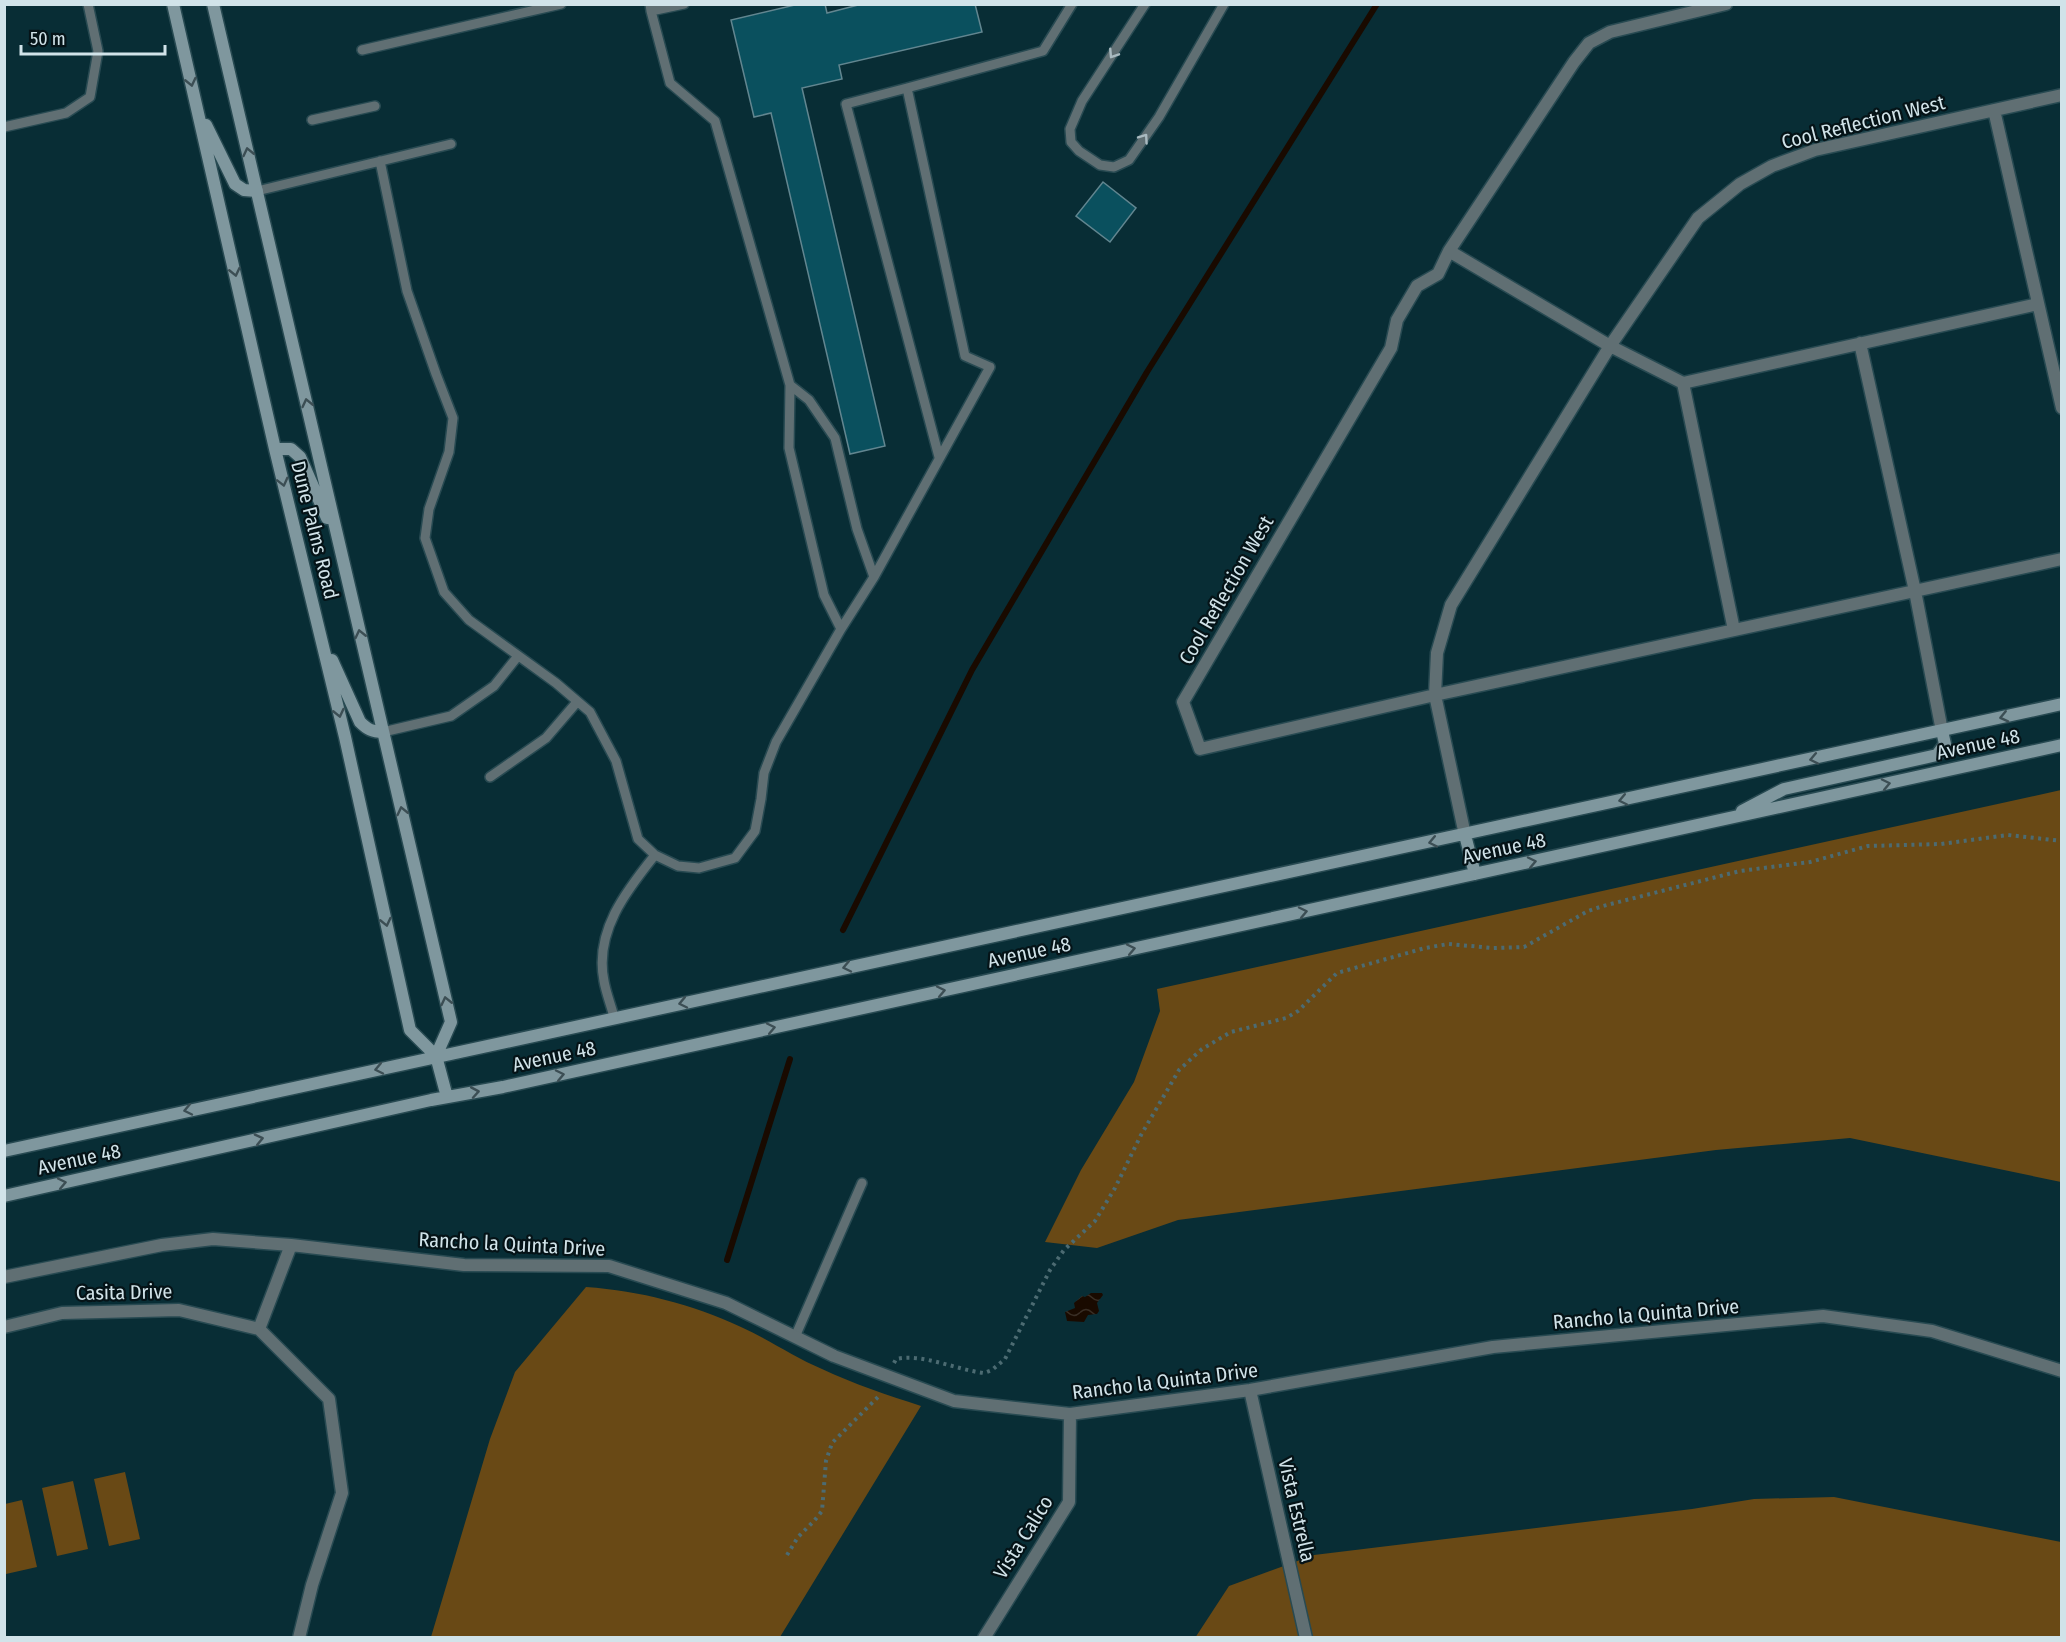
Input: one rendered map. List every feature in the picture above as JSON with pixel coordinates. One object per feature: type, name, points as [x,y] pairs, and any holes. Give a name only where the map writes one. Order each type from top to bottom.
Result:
[{"type":"main road","name":"Dune Palms Road","points":[[173,4],[410,1030],[436,1056],[447,1097]]},
{"type":"main road","name":"Dune Palms Road","points":[[213,4],[451,1022],[436,1056]]},
{"type":"main road","points":[[196,105],[235,184],[244,190],[257,191]]},
{"type":"main road","points":[[275,449],[291,449],[300,457],[339,543]]},
{"type":"main road","points":[[319,631],[360,722],[374,732],[383,732]]},
{"type":"main road","name":"Avenue 48","points":[[4,1151],[2061,704]]},
{"type":"main road","points":[[1727,819],[1784,789],[1938,755],[1945,744],[1942,731]]},
{"type":"main road","name":"Avenue 48","points":[[4,1196],[447,1097],[525,1082],[2061,745]]},
{"type":"main road","points":[[1465,835],[1475,874]]},
{"type":"street","name":"Cool Reflection West","points":[[1726,4],[1610,32],[1589,43],[1449,251],[1437,274],[1417,286],[1397,320],[1391,348],[1184,702],[1200,749],[1435,695],[2061,559]]},
{"type":"street","name":"Cool Reflection West","points":[[1465,835],[1435,695],[1437,653],[1451,605],[1610,346],[1698,218],[1740,184],[1772,166],[1815,150],[2061,95]]},
{"type":"street","points":[[1994,110],[2061,408]]},
{"type":"street","points":[[1449,251],[1610,346],[1683,382],[2038,304]]},
{"type":"street","points":[[1860,344],[1915,591],[1942,731]]},
{"type":"street","points":[[1683,382],[1734,630]]},
{"type":"street","name":"Rancho la Quinta Drive","points":[[4,1277],[162,1245],[213,1239],[291,1245],[464,1265],[609,1266],[726,1303],[834,1356],[954,1401],[1070,1414],[1250,1390],[1493,1347],[1823,1316],[1932,1331],[2061,1371]]},
{"type":"street","points":[[291,1245],[259,1329],[329,1399],[342,1493],[312,1585],[299,1638]]},
{"type":"street","name":"Casita Drive","points":[[4,1327],[62,1313],[179,1310],[259,1329]]},
{"type":"street","name":"Vista Estrella","points":[[1250,1390],[1306,1638]]},
{"type":"street","name":"Vista Calico","points":[[984,1638],[1069,1502],[1070,1414]]},
{"type":"lane","points":[[4,127],[66,113],[90,97],[98,51],[88,4]]},
{"type":"lane","points":[[363,50],[561,4]]},
{"type":"lane","points":[[684,4],[651,8],[670,83],[716,121],[790,385],[789,448],[824,595],[841,628]]},
{"type":"lane","points":[[939,457],[846,104],[1043,51],[1072,4]]},
{"type":"lane","points":[[1145,4],[1082,101],[1070,129],[1071,142],[1079,152],[1100,165],[1113,167],[1129,160],[1159,117],[1224,4]]},
{"type":"lane","points":[[380,161],[407,291],[453,418],[449,452],[429,508],[425,538],[444,592],[469,620],[590,712],[616,760],[638,839],[655,855],[678,866],[699,868],[735,858],[754,831],[764,773],[776,742],[841,628],[874,577],[990,367],[965,356],[907,88]]},
{"type":"lane","points":[[312,120],[375,106]]},
{"type":"lane","points":[[257,191],[451,144]]},
{"type":"lane","points":[[790,385],[809,400],[835,438],[857,529],[874,577]]},
{"type":"lane","points":[[383,732],[451,716],[494,686],[518,656]]},
{"type":"lane","points":[[490,777],[546,738],[577,702]]},
{"type":"lane","points":[[614,1017],[603,980],[603,941],[609,924],[636,878],[655,855]]},
{"type":"lane","points":[[795,1337],[862,1184]]},
{"type":"path","points":[[893,1364],[896,1359],[903,1357],[984,1373],[992,1370],[1005,1359],[1050,1270],[1064,1250],[1095,1221],[1179,1070],[1202,1050],[1231,1032],[1286,1018],[1298,1011],[1336,973],[1425,948],[1448,944],[1493,948],[1524,947],[1588,911],[1603,906],[1740,871],[1810,862],[1868,846],[1941,844],[2008,835],[2061,841]]},
{"type":"path","points":[[787,1555],[798,1537],[822,1511],[826,1461],[832,1443],[878,1397]]},
{"type":"shaded area","points":[[2061,790],[2061,1182],[1850,1138],[1716,1150],[1178,1220],[1097,1248],[1045,1242],[1081,1170],[1134,1082],[1160,1011],[1157,989]]},
{"type":"shaded area","points":[[586,1287],[646,1295],[684,1305],[751,1332],[834,1374],[921,1406],[780,1637],[431,1637],[490,1439],[515,1372]]},
{"type":"shaded area","points":[[125,1472],[140,1539],[109,1546],[94,1479]]},
{"type":"shaded area","points":[[73,1481],[88,1549],[57,1556],[42,1488]]},
{"type":"shaded area","points":[[1834,1497],[2061,1542],[2061,1637],[1195,1638],[1229,1586],[1314,1555],[1692,1509],[1754,1499]]},
{"type":"shaded area","points":[[22,1500],[37,1567],[6,1574],[5,1504]]},
{"type":"water","points":[[1091,1293],[1102,1293],[1103,1295],[1097,1303],[1099,1311],[1097,1314],[1088,1315],[1084,1322],[1067,1321],[1065,1312],[1075,1308],[1074,1303],[1082,1296],[1085,1297]]},
{"type":"building","points":[[799,4],[825,4],[827,13],[862,4],[975,4],[982,32],[839,65],[842,79],[802,88],[885,446],[850,454],[771,113],[754,117],[731,20]]},
{"type":"building","points":[[1103,182],[1136,208],[1110,242],[1076,216]]},
{"type":"waterway","points":[[843,930],[972,670],[1147,372],[1377,4]]},
{"type":"waterway","points":[[727,1260],[790,1059]]}]
